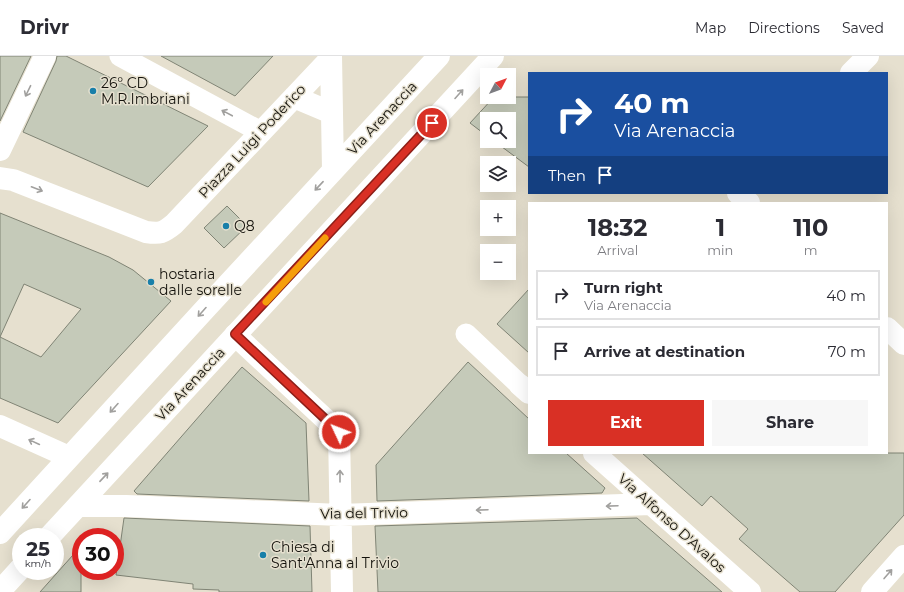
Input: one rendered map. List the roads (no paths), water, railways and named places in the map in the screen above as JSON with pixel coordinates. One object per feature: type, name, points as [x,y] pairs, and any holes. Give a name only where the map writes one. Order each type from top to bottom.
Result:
[{"type":"street","points":[[0,150],[45,56]]},
{"type":"street","points":[[120,56],[261,132]]},
{"type":"street","name":"Via Arenaccia","points":[[0,533],[439,56]]},
{"type":"street","name":"Via Arenaccia","points":[[58,528],[235,334],[493,56]]},
{"type":"street","points":[[852,72],[868,56]]},
{"type":"street","points":[[331,57],[334,170]]},
{"type":"street","name":"Piazza Luigi Poderico","points":[[0,178],[13,180],[146,232],[164,232],[174,224],[331,57]]},
{"type":"street","points":[[294,97],[332,113]]},
{"type":"street","points":[[739,194],[748,202]]},
{"type":"street","points":[[888,329],[904,344]]},
{"type":"street","points":[[235,334],[339,432],[342,592]]},
{"type":"street","points":[[470,338],[524,389]]},
{"type":"street","points":[[0,426],[69,458]]},
{"type":"street","name":"Via Alfonso D'Avalos","points":[[595,454],[750,592]]},
{"type":"street","name":"Via del Trivio","points":[[78,506],[126,506],[340,515],[651,504]]},
{"type":"street","points":[[872,592],[904,556]]},
{"type":"street","points":[[0,591],[12,578]]},
{"type":"place","name":"26° CD M.R.Imbriani","points":[[93,91]]},
{"type":"place","name":"Q8","points":[[226,226]]},
{"type":"place","name":"hostaria dalle sorelle","points":[[151,282]]},
{"type":"place","name":"Chiesa di Sant'Anna al Trivio","points":[[263,555]]}]
